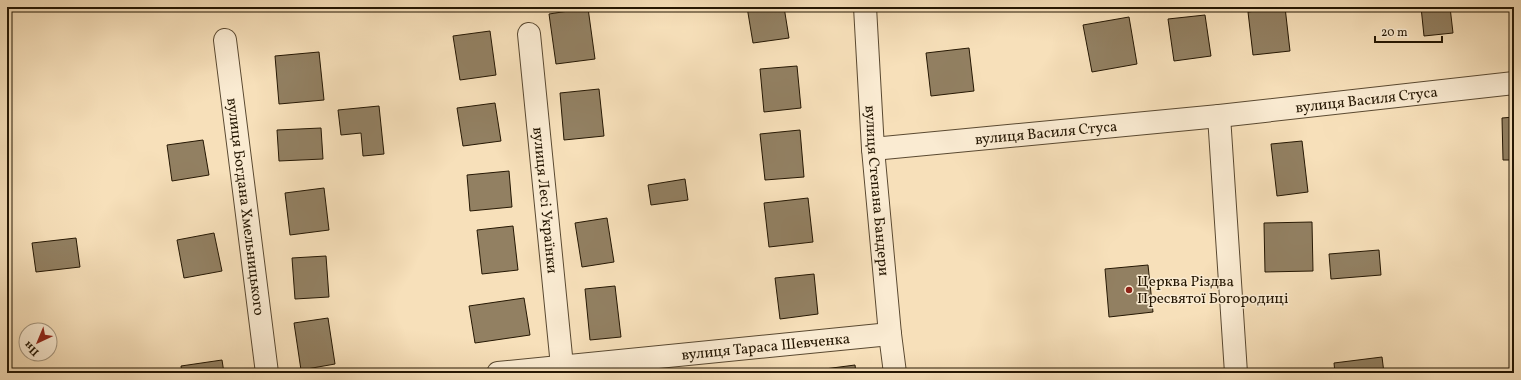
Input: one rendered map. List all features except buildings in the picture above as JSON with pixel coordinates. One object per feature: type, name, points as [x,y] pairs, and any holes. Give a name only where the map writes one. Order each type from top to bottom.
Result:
[{"type":"street","name":"вулиця Степана Бандери","points":[[865,7],[873,149],[895,373]]},
{"type":"street","name":"вулиця Лесі Українки","points":[[529,34],[562,366]]},
{"type":"street","name":"вулиця Богдана Хмельницького","points":[[225,40],[267,373]]},
{"type":"street","name":"вулиця Василя Стуса","points":[[873,149],[1220,116],[1514,83]]},
{"type":"street","points":[[1220,116],[1236,373]]},
{"type":"street","name":"вулиця Тараса Шевченка","points":[[498,373],[890,334]]},
{"type":"place","name":"Церква Різдва Пресвятої Богородиці","points":[[1129,290]]}]
